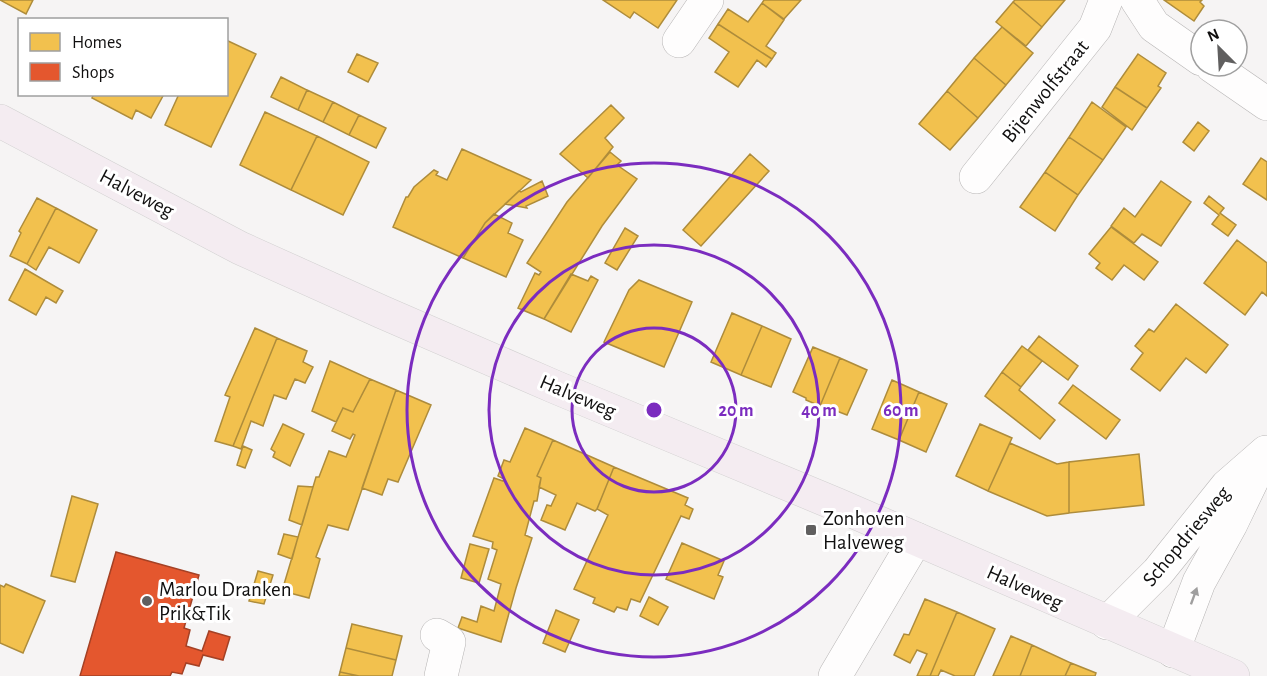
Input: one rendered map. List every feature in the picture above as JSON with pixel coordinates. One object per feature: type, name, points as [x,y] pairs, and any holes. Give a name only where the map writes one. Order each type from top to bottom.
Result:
[{"type":"main road","name":"Halveweg","points":[[0,121],[240,248],[545,383],[916,539],[1231,676]]},
{"type":"street","points":[[679,40],[707,0]]},
{"type":"street","name":"Bijenwolfstraat","points":[[976,177],[1095,28],[1106,0]]},
{"type":"street","points":[[1135,0],[1154,26],[1189,51]]},
{"type":"street","points":[[1229,78],[1267,104]]},
{"type":"street","name":"Schopdriesweg","points":[[1107,623],[1158,572],[1227,486],[1266,451]]},
{"type":"street","name":"Schopdriesweg","points":[[1173,651],[1199,582],[1231,524],[1266,451]]},
{"type":"street","points":[[834,676],[916,539]]},
{"type":"street","points":[[437,636],[449,642],[441,676]]},
{"type":"building: Homes","points":[[0,0],[33,0],[26,14]]},
{"type":"building: Homes","points":[[603,0],[677,0],[658,28],[634,12],[630,18]]},
{"type":"building: Homes","points":[[764,0],[801,0],[784,19],[762,3]]},
{"type":"building: Homes","points":[[1015,0],[1065,0],[1042,27],[1013,2]]},
{"type":"building: Homes","points":[[1164,0],[1202,0],[1200,2],[1204,6],[1196,18],[1190,18]]},
{"type":"building: Homes","points":[[1013,2],[1042,27],[1026,46],[996,22]]},
{"type":"building: Homes","points":[[762,3],[784,20],[766,46],[776,53],[772,59],[718,24],[728,9],[748,22]]},
{"type":"building: Homes","points":[[718,24],[772,59],[766,67],[757,60],[738,87],[715,72],[729,52],[709,38]]},
{"type":"building: Homes","points":[[1002,27],[1033,53],[1006,85],[974,58]]},
{"type":"building: Homes","points":[[228,41],[256,54],[211,147],[165,125],[178,96],[228,96]]},
{"type":"building: Homes","points":[[357,54],[378,63],[368,82],[348,72]]},
{"type":"building: Homes","points":[[1138,54],[1166,73],[1158,86],[1161,88],[1147,108],[1115,87]]},
{"type":"building: Homes","points":[[974,58],[1006,85],[978,118],[947,91]]},
{"type":"building: Homes","points":[[281,77],[307,90],[298,110],[271,97]]},
{"type":"building: Homes","points":[[1115,87],[1147,108],[1132,130],[1102,107]]},
{"type":"building: Homes","points":[[307,90],[333,102],[323,122],[298,110]]},
{"type":"building: Homes","points":[[947,91],[978,118],[950,150],[919,124]]},
{"type":"building: Homes","points":[[93,96],[163,96],[151,118],[136,110],[132,119],[92,98]]},
{"type":"building: Homes","points":[[333,102],[359,115],[349,135],[323,122]]},
{"type":"building: Homes","points":[[1092,102],[1126,127],[1103,160],[1069,137]]},
{"type":"building: Homes","points":[[611,105],[624,118],[605,138],[613,147],[588,178],[560,154]]},
{"type":"building: Homes","points":[[265,112],[317,136],[291,190],[240,165]]},
{"type":"building: Homes","points":[[359,115],[386,128],[376,148],[349,135]]},
{"type":"building: Homes","points":[[1198,122],[1209,131],[1194,151],[1183,142]]},
{"type":"building: Homes","points":[[317,136],[369,162],[343,215],[291,190]]},
{"type":"building: Homes","points":[[1069,137],[1103,160],[1078,195],[1045,172]]},
{"type":"building: Homes","points":[[462,149],[531,180],[485,223],[463,258],[393,227],[406,197],[414,187],[434,170],[438,172],[436,175],[447,180]]},
{"type":"building: Homes","points":[[610,152],[621,161],[617,165],[637,179],[602,226],[544,319],[518,308],[535,273],[539,275],[541,272],[527,263],[567,202]]},
{"type":"building: Homes","points":[[750,154],[769,171],[701,246],[683,230]]},
{"type":"building: Homes","points":[[1261,158],[1267,162],[1267,200],[1243,184]]},
{"type":"building: Homes","points":[[1045,172],[1078,195],[1055,231],[1020,207]]},
{"type":"building: Homes","points":[[542,181],[548,196],[526,206],[527,208],[505,204],[519,191]]},
{"type":"building: Homes","points":[[1161,181],[1191,202],[1161,246],[1142,234],[1134,243],[1111,226],[1124,208],[1135,217]]},
{"type":"building: Homes","points":[[1209,196],[1224,208],[1220,213],[1236,225],[1228,236],[1212,224],[1219,215],[1204,203]]},
{"type":"building: Homes","points":[[37,198],[56,208],[27,264],[10,256],[21,233],[19,231]]},
{"type":"building: Homes","points":[[56,208],[97,230],[79,263],[49,247],[36,270],[27,264]]},
{"type":"building: Homes","points":[[494,214],[512,223],[508,233],[523,240],[506,277],[463,258],[485,223]]},
{"type":"building: Homes","points":[[1111,227],[1158,262],[1144,280],[1124,265],[1112,280],[1096,268],[1100,263],[1089,254]]},
{"type":"building: Homes","points":[[625,228],[638,236],[617,270],[605,263]]},
{"type":"building: Homes","points":[[1237,240],[1267,263],[1267,296],[1262,292],[1245,315],[1204,283]]},
{"type":"building: Homes","points":[[25,269],[63,291],[56,303],[46,297],[36,315],[9,300]]},
{"type":"building: Homes","points":[[571,274],[588,281],[591,276],[598,280],[571,332],[544,319]]},
{"type":"building: Homes","points":[[639,280],[692,302],[664,367],[604,342],[629,290]]},
{"type":"building: Homes","points":[[1176,304],[1228,345],[1206,373],[1186,358],[1160,391],[1131,369],[1143,353],[1135,346],[1149,329],[1154,332]]},
{"type":"building: Homes","points":[[732,313],[762,326],[741,375],[711,362]]},
{"type":"building: Homes","points":[[762,326],[791,339],[771,387],[741,375]]},
{"type":"building: Homes","points":[[255,328],[277,338],[233,446],[215,441],[230,397],[225,395]]},
{"type":"building: Homes","points":[[1039,336],[1078,366],[1068,380],[1028,350]]},
{"type":"building: Homes","points":[[277,338],[307,351],[303,362],[313,367],[305,383],[295,379],[286,399],[274,395],[263,426],[251,421],[241,449],[233,446]]},
{"type":"building: Homes","points":[[1022,346],[1042,361],[1021,387],[1002,372]]},
{"type":"building: Homes","points":[[813,347],[840,358],[820,406],[793,392]]},
{"type":"building: Homes","points":[[840,358],[867,370],[847,415],[820,406]]},
{"type":"building: Homes","points":[[330,361],[370,379],[353,412],[343,408],[336,422],[312,411]]},
{"type":"building: Homes","points":[[1002,372],[1021,387],[1019,390],[1055,420],[1040,439],[985,396]]},
{"type":"building: Homes","points":[[370,379],[396,390],[348,530],[328,525],[316,557],[320,559],[309,598],[282,591],[316,477],[319,477],[329,451],[346,457],[355,435],[353,434],[350,439],[332,431],[343,408],[353,412]]},
{"type":"building: Homes","points":[[892,380],[919,392],[899,440],[872,429]]},
{"type":"building: Homes","points":[[1073,385],[1120,420],[1106,439],[1059,403]]},
{"type":"building: Homes","points":[[396,390],[431,405],[398,482],[388,479],[382,495],[362,488]]},
{"type":"building: Homes","points":[[919,392],[947,404],[926,452],[899,440]]},
{"type":"building: Homes","points":[[283,424],[304,434],[290,466],[273,457],[275,452],[271,449]]},
{"type":"building: Homes","points":[[980,424],[1012,438],[988,491],[956,476]]},
{"type":"building: Homes","points":[[525,428],[553,440],[537,476],[541,478],[537,501],[534,501],[525,535],[532,538],[501,642],[458,628],[462,617],[477,622],[481,606],[494,611],[501,584],[488,579],[497,550],[492,548],[493,542],[473,536],[494,478],[503,481],[504,479],[498,476],[504,460],[510,462]]},
{"type":"building: Homes","points":[[553,440],[614,467],[597,509],[595,511],[577,503],[565,530],[541,520],[547,505],[551,506],[556,495],[539,487],[541,478],[537,476]]},
{"type":"building: Homes","points":[[1010,443],[1057,464],[1069,462],[1069,513],[1047,516],[988,491]]},
{"type":"building: Homes","points":[[243,446],[252,450],[245,468],[237,465]]},
{"type":"building: Homes","points":[[1139,454],[1144,505],[1069,513],[1069,462]]},
{"type":"building: Homes","points":[[614,467],[688,498],[685,505],[693,509],[689,519],[681,516],[640,602],[631,599],[627,610],[617,607],[614,612],[593,603],[595,598],[574,589],[608,515],[597,509]]},
{"type":"building: Homes","points":[[298,486],[313,487],[302,525],[289,520]]},
{"type":"building: Homes","points":[[72,496],[98,504],[75,582],[51,576]]},
{"type":"building: Homes","points":[[284,534],[298,537],[292,559],[278,554]]},
{"type":"building: Homes","points":[[682,543],[724,561],[718,575],[723,577],[714,599],[666,579]]},
{"type":"building: Homes","points":[[470,544],[489,549],[479,583],[461,578]]},
{"type":"building: Homes","points":[[258,571],[273,575],[264,604],[249,601]]},
{"type":"building: Homes","points":[[6,584],[45,601],[23,653],[0,643],[0,585],[4,587]]},
{"type":"building: Homes","points":[[649,597],[668,607],[658,625],[640,616]]},
{"type":"building: Homes","points":[[925,599],[957,612],[930,676],[917,676],[927,654],[917,650],[910,663],[894,655],[904,634],[909,635]]},
{"type":"building: Homes","points":[[556,610],[579,620],[565,652],[543,643]]},
{"type":"building: Homes","points":[[957,612],[995,629],[974,676],[955,676],[941,670],[938,676],[930,676]]},
{"type":"building: Homes","points":[[352,624],[402,636],[396,660],[346,648]]},
{"type":"building: Homes","points":[[1011,636],[1032,645],[1020,676],[993,676]]},
{"type":"building: Homes","points":[[1032,645],[1071,663],[1065,676],[1020,676]]},
{"type":"building: Homes","points":[[346,648],[396,660],[392,676],[359,676],[340,672]]},
{"type":"building: Homes","points":[[1071,663],[1096,673],[1095,676],[1065,676]]},
{"type":"building: Homes","points":[[340,672],[359,676],[339,676]]},
{"type":"building: Shops","name":"Marlou Dranken Prik&Tik","points":[[116,552],[199,575],[184,628],[190,630],[186,646],[202,651],[209,631],[230,637],[223,660],[203,655],[199,666],[186,663],[182,674],[172,672],[170,676],[80,676]]},
{"type":"place","name":"Zonhoven Halveweg","points":[[811,530]]},
{"type":"place","name":"Marlou Dranken Prik&Tik","points":[[147,601]]}]
